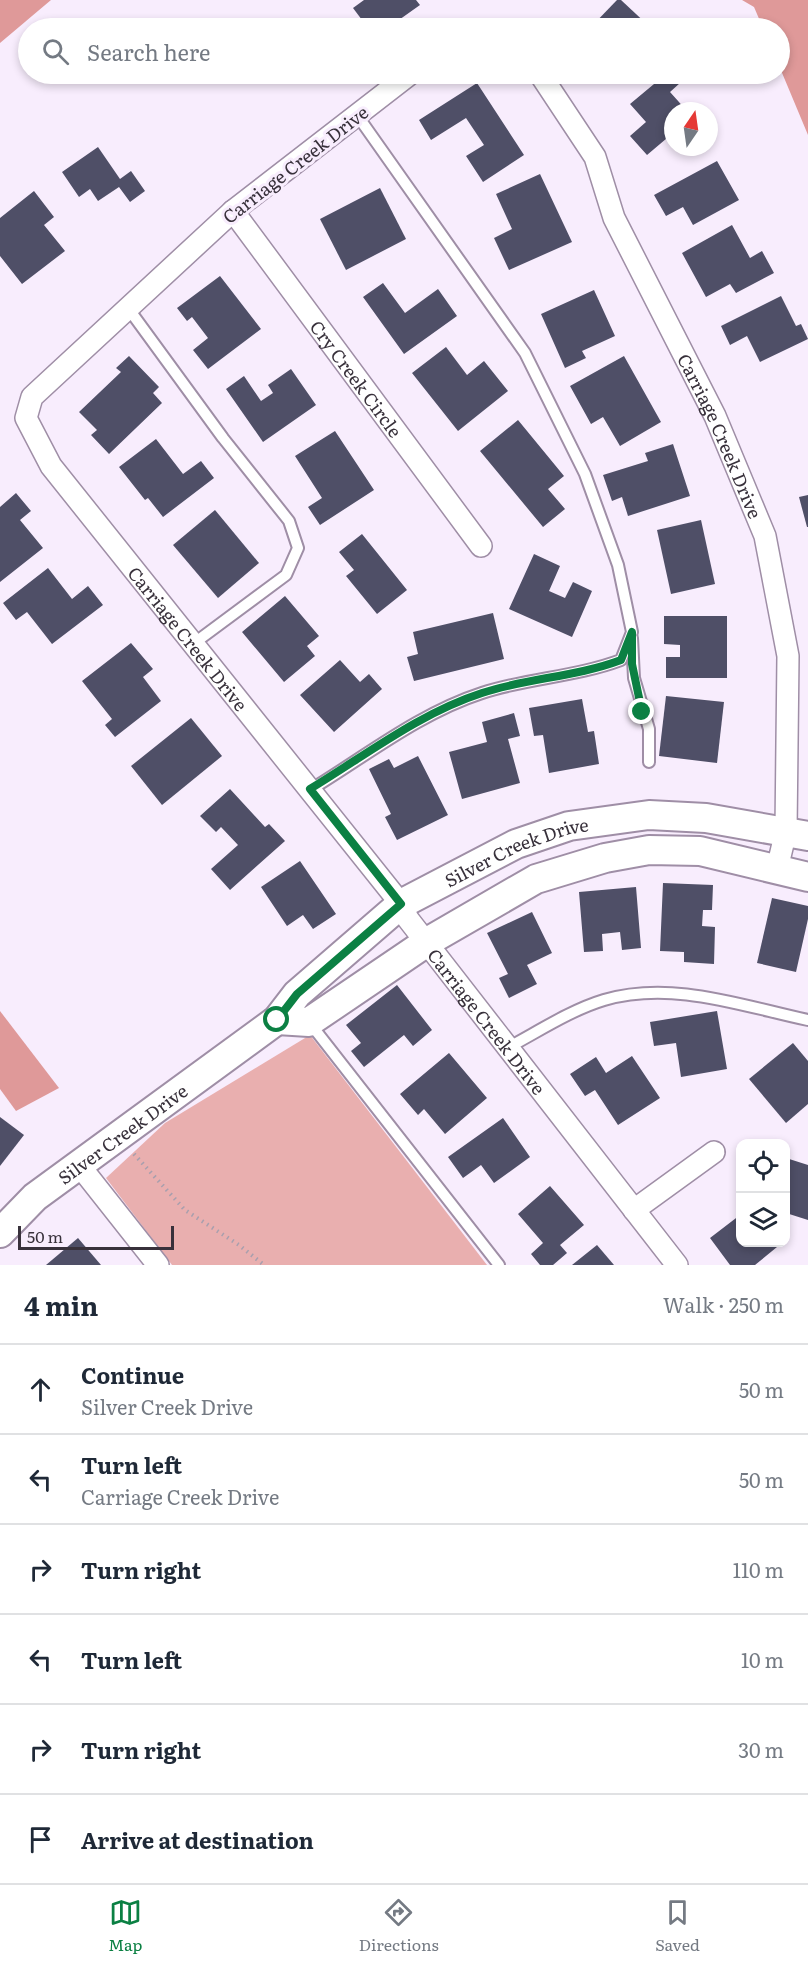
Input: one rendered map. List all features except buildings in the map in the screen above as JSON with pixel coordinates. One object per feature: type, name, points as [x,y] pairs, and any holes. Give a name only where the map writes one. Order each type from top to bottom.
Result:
[{"type":"street","name":"Carriage Creek Drive","points":[[397,84],[233,211],[32,397],[26,418],[51,466],[401,904],[408,919],[676,1265]]},
{"type":"street","name":"Carriage Creek Drive","points":[[547,84],[595,157],[614,218],[715,416],[765,536],[788,656],[797,834],[777,869]]},
{"type":"street","name":"Cry Creek Circle","points":[[233,211],[481,546]]},
{"type":"street","name":"Silver Creek Drive","points":[[0,1233],[35,1197],[277,1020],[297,994],[401,904],[516,844],[569,826],[649,815],[706,818],[797,834]]},
{"type":"street","name":"Silver Creek Drive","points":[[309,1022],[427,942],[536,879],[605,858],[649,850],[700,851],[808,877]]},
{"type":"street","points":[[277,1020],[309,1022]]},
{"type":"street","points":[[634,1210],[714,1152]]},
{"type":"street","points":[[79,1165],[158,1265]]},
{"type":"lane","points":[[357,115],[525,353],[585,474],[618,565],[632,632],[633,671],[649,729],[649,762]]},
{"type":"lane","points":[[128,308],[289,521],[298,548],[286,575],[194,644]]},
{"type":"lane","points":[[310,789],[440,710],[483,692],[596,669],[621,660],[632,632]]},
{"type":"lane","points":[[509,1047],[604,1000],[640,993],[696,995],[808,1020]]},
{"type":"lane","points":[[309,1022],[500,1265]]},
{"type":"path","points":[[117,1136],[185,1210],[264,1265]]},
{"type":"shaded area","points":[[0,0],[51,0],[30,18],[18,18],[18,28],[0,43]]},
{"type":"shaded area","points":[[742,0],[808,0],[808,135],[787,84],[790,84],[790,18],[759,18],[754,7]]},
{"type":"shaded area","points":[[0,1011],[59,1088],[16,1111],[0,1089]]},
{"type":"shaded area","points":[[310,1035],[487,1265],[172,1265],[106,1178],[165,1123]]},
{"type":"route","points":[[277,1020],[297,994],[401,904],[310,789],[429,714],[483,692],[596,669],[621,660],[632,632],[632,664],[642,712]]}]
